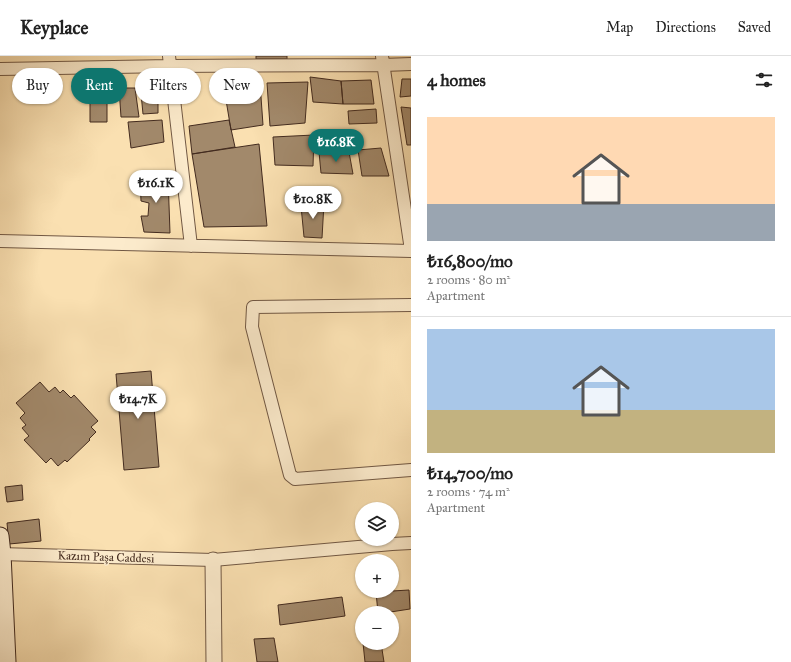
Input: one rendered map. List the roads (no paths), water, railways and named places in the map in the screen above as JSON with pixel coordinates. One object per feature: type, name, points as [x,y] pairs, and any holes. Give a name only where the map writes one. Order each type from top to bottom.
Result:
[{"type":"main road","points":[[0,536],[7,662]]},
{"type":"street","points":[[169,61],[191,246]]},
{"type":"street","points":[[0,69],[169,61],[383,61],[411,64]]},
{"type":"street","points":[[0,241],[411,251],[383,61]]},
{"type":"street","points":[[411,305],[253,307],[252,327],[290,474],[295,479],[411,470]]},
{"type":"street","name":"Kazım Paşa Caddesi","points":[[1,554],[212,560],[411,543]]},
{"type":"street","points":[[212,560],[214,662]]}]
